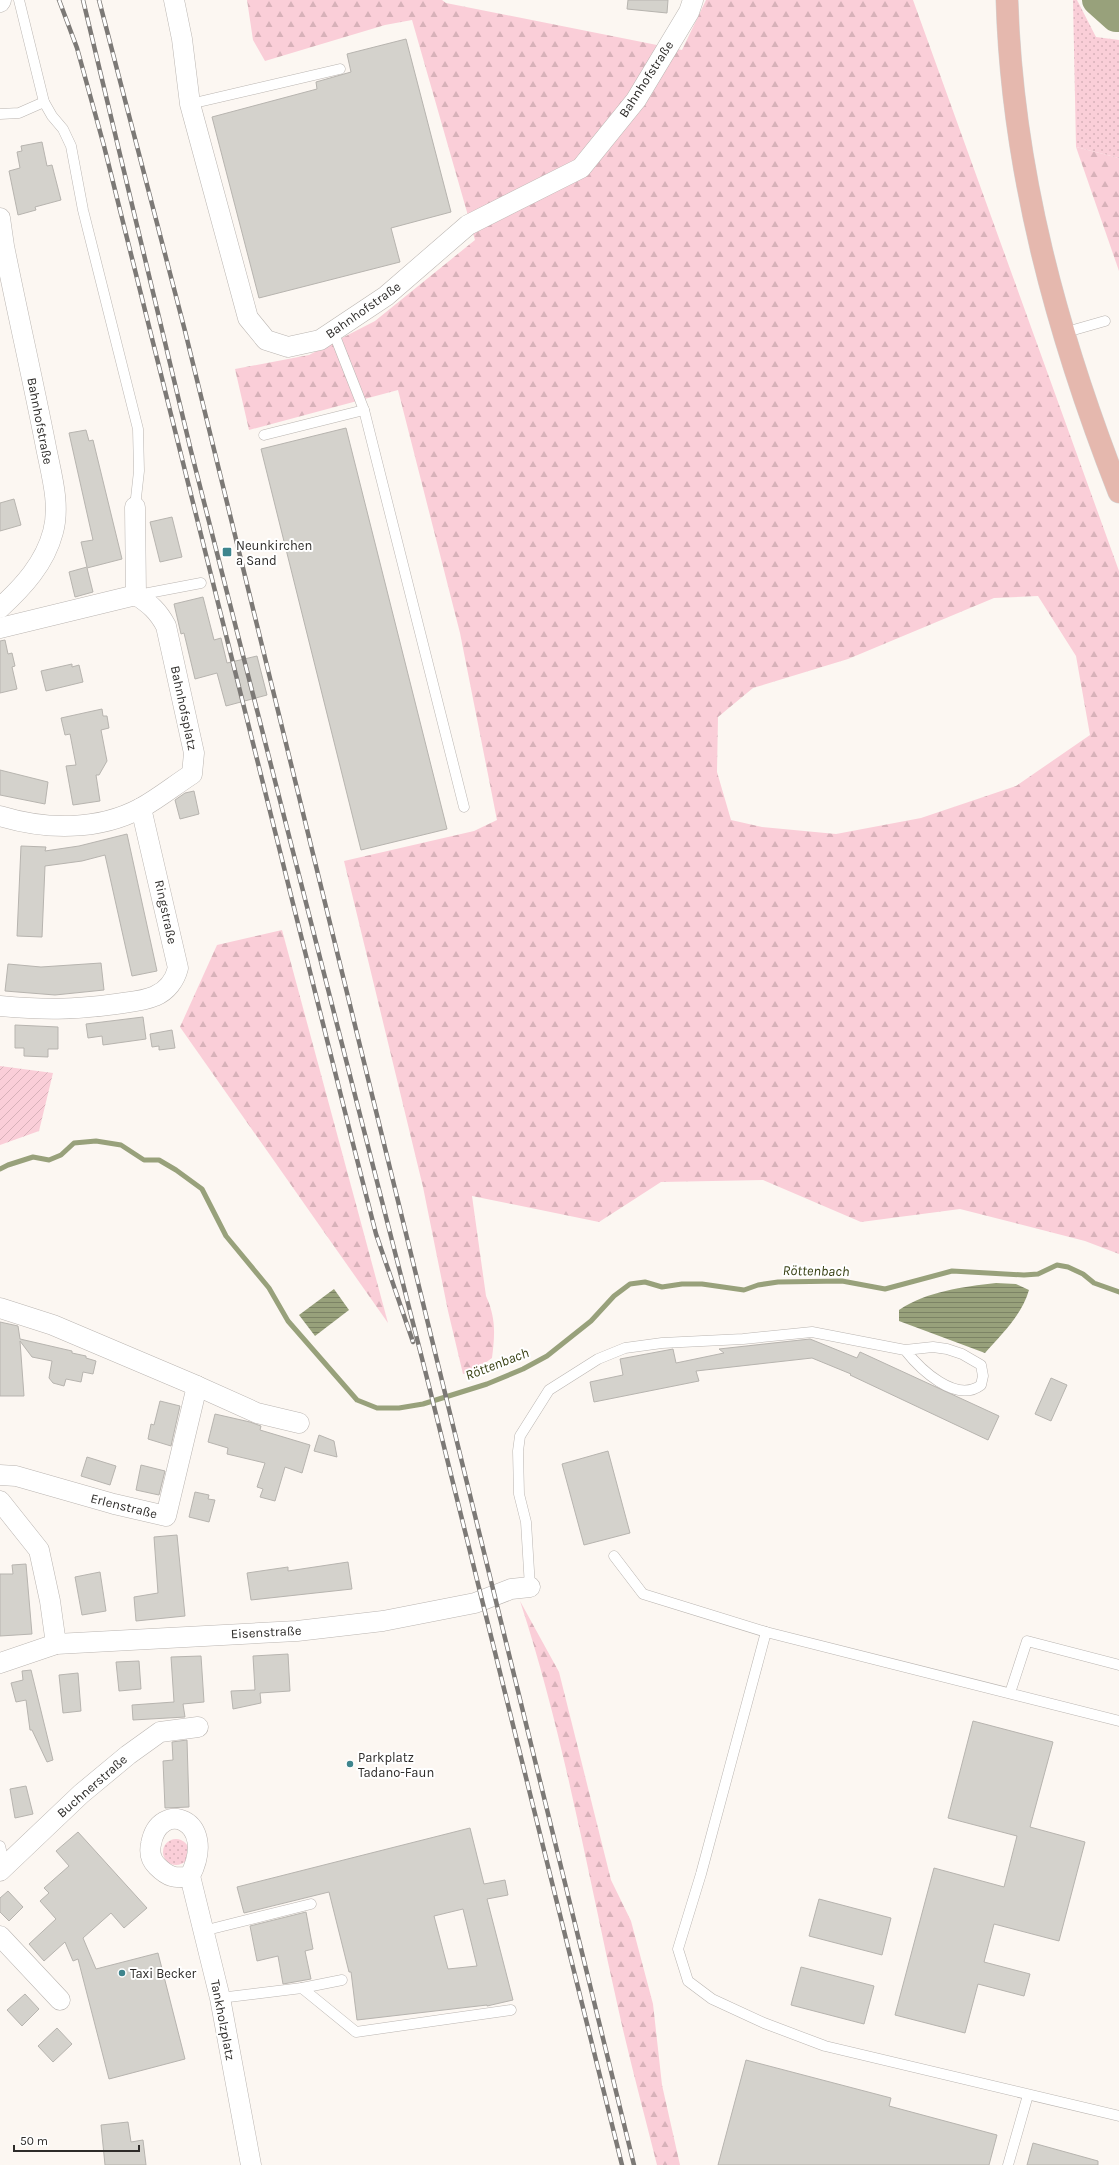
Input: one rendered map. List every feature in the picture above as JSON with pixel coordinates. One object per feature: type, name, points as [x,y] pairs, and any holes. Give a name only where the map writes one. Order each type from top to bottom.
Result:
[{"type":"main road","points":[[1006,0],[1014,102],[1026,180],[1044,266],[1063,333],[1097,436],[1119,492]]},
{"type":"street","name":"Bahnhofstraße","points":[[174,0],[182,39],[190,104],[248,318],[266,340],[288,347],[320,340],[386,296],[468,226],[581,168],[636,100],[688,12],[693,0]]},
{"type":"street","name":"Bahnhofstraße","points":[[0,218],[4,246],[39,414],[56,505],[53,532],[42,558],[24,586],[0,608]]},
{"type":"street","points":[[0,628],[136,595],[135,507]]},
{"type":"street","name":"Bahnhofsplatz","points":[[136,595],[150,604],[158,612],[166,626],[194,753],[192,774],[141,808]]},
{"type":"street","points":[[0,816],[41,825],[88,826],[116,819],[141,808]]},
{"type":"street","name":"Ringstraße","points":[[0,1006],[41,1010],[77,1010],[132,1002],[156,996],[167,988],[175,978],[178,968],[141,808]]},
{"type":"street","points":[[0,1308],[53,1325],[257,1413],[299,1423]]},
{"type":"street","name":"Erlenstraße","points":[[0,1475],[16,1476],[114,1504],[166,1516],[197,1386]]},
{"type":"street","points":[[0,1501],[39,1550],[50,1601],[56,1644]]},
{"type":"street","name":"Eisenstraße","points":[[0,1663],[56,1644],[297,1631],[390,1619],[475,1603],[511,1588],[530,1587]]},
{"type":"street","name":"Buchnerstraße","points":[[2,1868],[81,1794],[153,1736],[160,1732],[198,1727]]},
{"type":"street","name":"Tankholzplatz","points":[[190,1876],[220,1998],[251,2165]]},
{"type":"street","points":[[0,1936],[60,2000]]},
{"type":"lane","points":[[19,0],[44,102],[52,116],[63,129],[71,146],[84,217],[138,429],[139,471],[135,507]]},
{"type":"lane","points":[[190,104],[340,69]]},
{"type":"lane","points":[[0,114],[19,113],[44,102]]},
{"type":"lane","points":[[1063,333],[1105,321]]},
{"type":"lane","points":[[333,331],[364,410],[464,807]]},
{"type":"lane","points":[[264,435],[364,410]]},
{"type":"lane","points":[[136,595],[201,583]]},
{"type":"lane","points":[[530,1587],[526,1522],[520,1494],[518,1451],[520,1436],[549,1390],[598,1359],[625,1348],[662,1343],[743,1339],[812,1332],[905,1350],[933,1347],[947,1349],[962,1354],[981,1365],[983,1376],[981,1385],[974,1391],[963,1392],[954,1389],[932,1377],[917,1365],[905,1350]]},
{"type":"lane","points":[[614,1556],[643,1594],[766,1632],[1119,1721]]},
{"type":"lane","points":[[766,1632],[701,1874],[678,1949],[688,1981],[712,1999],[764,2023],[825,2046],[1119,2116]]},
{"type":"lane","points":[[1010,1693],[1027,1641],[1119,1665]]},
{"type":"lane","points":[[0,1846],[2,1868]]},
{"type":"lane","points":[[203,1931],[311,1904]]},
{"type":"lane","points":[[220,1998],[302,1988],[342,1980]]},
{"type":"lane","points":[[302,1988],[356,2032],[512,2010]]},
{"type":"lane","points":[[1008,2165],[1028,2095]]},
{"type":"green space","points":[[247,0],[442,0],[446,3],[682,50],[706,0],[913,0],[1119,571],[1119,1254],[1085,1241],[960,1209],[861,1222],[763,1180],[661,1182],[599,1222],[472,1196],[486,1296],[492,1312],[494,1341],[492,1358],[474,1371],[463,1374],[448,1311],[423,1187],[344,861],[474,831],[497,820],[460,633],[398,390],[249,430],[235,369],[309,355],[375,321],[475,240],[412,20],[385,25],[265,61],[253,40]],"holes":[[[1038,596],[1076,656],[1090,735],[1016,786],[921,818],[836,834],[762,827],[731,820],[717,772],[718,717],[753,688],[848,659],[994,598]]]},
{"type":"green space","points":[[1073,0],[1077,0],[1096,37],[1119,40],[1119,158],[1076,147]]},
{"type":"green space","points":[[1076,147],[1119,158],[1119,271]]},
{"type":"green space","points":[[282,930],[388,1323],[180,1027],[217,945]]},
{"type":"green space","points":[[0,1066],[53,1073],[39,1131],[0,1145]]},
{"type":"green space","points":[[520,1601],[559,1672],[611,1880],[631,1921],[653,2004],[662,2085],[680,2165],[657,2165],[621,2021],[563,1757],[536,1653]]},
{"type":"green space","points":[[176,1839],[185,1843],[189,1852],[185,1861],[176,1865],[167,1861],[163,1852],[167,1843]]},
{"type":"shaded area","points":[[996,1283],[1016,1284],[1029,1290],[1022,1308],[1005,1331],[985,1353],[899,1321],[899,1310],[922,1298],[958,1288]]},
{"type":"shaded area","points":[[334,1289],[349,1310],[315,1336],[299,1315]]},
{"type":"building","points":[[628,0],[668,0],[667,13],[627,9]]},
{"type":"building","points":[[406,39],[451,212],[391,228],[400,262],[259,298],[212,117],[317,89],[316,82],[351,72],[347,54]]},
{"type":"building","points":[[42,142],[47,166],[52,165],[61,200],[35,207],[36,210],[18,215],[9,171],[20,168],[17,152],[22,151],[21,146]]},
{"type":"building","points":[[346,428],[447,829],[361,850],[261,449]]},
{"type":"building","points":[[86,430],[89,441],[93,440],[122,559],[87,568],[93,592],[75,597],[69,572],[87,567],[81,542],[93,540],[69,433]]},
{"type":"building","points":[[14,499],[21,525],[0,531],[0,503]]},
{"type":"building","points":[[172,517],[182,557],[160,562],[150,522]]},
{"type":"building","points":[[203,597],[214,640],[221,638],[227,663],[257,656],[267,695],[226,706],[217,673],[195,679],[184,633],[181,634],[174,604]]},
{"type":"building","points":[[5,640],[8,654],[12,653],[15,666],[12,667],[17,689],[0,693],[0,641]]},
{"type":"building","points":[[72,664],[72,667],[79,665],[83,682],[46,691],[41,671]]},
{"type":"building","points":[[102,709],[103,716],[107,716],[109,728],[101,730],[107,761],[99,775],[96,775],[100,801],[73,805],[66,766],[76,765],[70,734],[65,735],[61,718]]},
{"type":"building","points":[[0,770],[48,782],[45,804],[0,795]]},
{"type":"building","points":[[194,791],[199,814],[180,819],[175,800],[185,793]]},
{"type":"building","points":[[127,834],[157,971],[132,976],[105,855],[82,861],[45,866],[42,937],[17,936],[21,846],[46,847],[45,851],[79,846]]},
{"type":"building","points":[[101,963],[104,990],[55,995],[5,991],[8,964],[41,967]]},
{"type":"building","points":[[143,1017],[146,1039],[103,1045],[102,1036],[88,1038],[86,1024]]},
{"type":"building","points":[[15,1025],[58,1027],[58,1049],[48,1049],[48,1057],[24,1056],[24,1048],[15,1048]]},
{"type":"building","points":[[172,1030],[175,1048],[159,1050],[159,1046],[152,1047],[150,1034]]},
{"type":"building","points":[[0,1322],[18,1326],[20,1339],[72,1351],[72,1353],[86,1356],[86,1358],[96,1361],[93,1374],[83,1372],[81,1382],[66,1379],[64,1386],[53,1383],[49,1378],[52,1361],[32,1357],[20,1341],[24,1396],[0,1396]]},
{"type":"building","points":[[810,1339],[857,1358],[860,1352],[999,1416],[988,1440],[850,1375],[851,1374],[812,1358],[696,1371],[699,1381],[594,1402],[590,1382],[623,1375],[620,1359],[673,1349],[676,1363],[724,1353],[719,1349]]},
{"type":"building","points":[[1051,1378],[1067,1385],[1051,1421],[1035,1414]]},
{"type":"building","points":[[160,1401],[180,1406],[171,1446],[148,1439],[151,1424],[154,1425]]},
{"type":"building","points":[[215,1414],[250,1422],[261,1426],[260,1430],[310,1445],[302,1473],[285,1467],[275,1501],[260,1497],[263,1489],[257,1487],[265,1463],[227,1454],[228,1448],[208,1442]]},
{"type":"building","points":[[319,1435],[334,1441],[337,1457],[314,1451]]},
{"type":"building","points":[[608,1451],[630,1533],[584,1545],[562,1464]]},
{"type":"building","points":[[87,1457],[116,1466],[110,1485],[81,1476]]},
{"type":"building","points":[[141,1465],[165,1471],[159,1495],[136,1490]]},
{"type":"building","points":[[195,1492],[209,1495],[208,1499],[215,1500],[209,1522],[189,1517]]},
{"type":"building","points":[[177,1535],[185,1616],[136,1621],[134,1597],[158,1593],[154,1537]]},
{"type":"building","points":[[348,1562],[352,1589],[251,1600],[247,1573],[288,1567],[288,1571]]},
{"type":"building","points":[[26,1564],[32,1634],[0,1636],[0,1574],[13,1574],[12,1565]]},
{"type":"building","points":[[100,1572],[106,1611],[82,1615],[75,1577]]},
{"type":"building","points":[[288,1654],[290,1691],[260,1693],[261,1703],[233,1709],[231,1691],[255,1690],[253,1656]]},
{"type":"building","points":[[201,1656],[204,1702],[183,1704],[185,1717],[133,1720],[132,1705],[174,1702],[171,1657]]},
{"type":"building","points":[[139,1661],[141,1689],[119,1691],[116,1662]]},
{"type":"building","points":[[31,1670],[53,1760],[47,1762],[32,1730],[30,1730],[26,1700],[16,1702],[11,1683],[23,1680],[22,1671]]},
{"type":"building","points":[[78,1673],[81,1711],[63,1713],[59,1675]]},
{"type":"building","points":[[973,1721],[1053,1742],[1030,1827],[1085,1842],[1059,1941],[994,1924],[984,1962],[1030,1974],[1024,1996],[978,1984],[965,2033],[895,2015],[934,1868],[1004,1887],[1017,1836],[948,1818]]},
{"type":"building","points":[[187,1740],[189,1807],[165,1808],[163,1761],[173,1760],[172,1742]]},
{"type":"building","points":[[26,1786],[33,1814],[15,1818],[10,1789]]},
{"type":"building","points":[[470,1828],[484,1884],[505,1880],[508,1895],[487,1899],[513,2000],[487,2006],[357,2020],[351,1972],[349,1972],[329,1892],[244,1913],[237,1887]],"holes":[[[463,1909],[477,1966],[448,1969],[434,1916]]]},
{"type":"building","points":[[78,1832],[147,1908],[124,1928],[111,1913],[83,1938],[96,1969],[158,1953],[185,2059],[109,2079],[78,1959],[73,1961],[65,1942],[44,1961],[29,1944],[56,1919],[40,1901],[49,1893],[44,1888],[69,1866],[56,1851]]},
{"type":"building","points":[[8,1891],[23,1907],[9,1921],[0,1912],[0,1898]]},
{"type":"building","points":[[819,1899],[891,1918],[882,1955],[809,1936]]},
{"type":"building","points":[[306,1912],[313,1949],[305,1951],[311,1979],[283,1984],[278,1956],[257,1961],[250,1926]]},
{"type":"building","points":[[801,1967],[874,1986],[864,2024],[791,2005]]},
{"type":"building","points":[[25,1994],[39,2009],[22,2026],[7,2010]]},
{"type":"building","points":[[57,2028],[72,2044],[53,2062],[38,2046]]},
{"type":"building","points":[[746,2060],[891,2098],[889,2106],[997,2135],[989,2165],[718,2165]]},
{"type":"building","points":[[128,2122],[131,2142],[143,2140],[146,2165],[105,2165],[101,2125]]},
{"type":"building","points":[[1033,2143],[1098,2161],[1098,2165],[1027,2165]]},
{"type":"waterway","points":[[1097,0],[1116,17],[1119,17]]},
{"type":"waterway","name":"Röttenbach","points":[[0,1169],[33,1157],[49,1160],[61,1155],[74,1143],[96,1141],[121,1145],[144,1160],[159,1160],[176,1170],[202,1189],[226,1236],[269,1288],[288,1321],[357,1400],[377,1408],[399,1408],[423,1404],[487,1384],[523,1369],[547,1356],[591,1321],[614,1296],[630,1284],[645,1282],[662,1287],[682,1284],[702,1284],[744,1290],[758,1285],[778,1282],[842,1281],[885,1289],[952,1271],[1024,1275],[1038,1274],[1057,1265],[1068,1267],[1083,1274],[1094,1283],[1119,1292]]},
{"type":"railway","points":[[59,0],[77,48],[104,146],[376,1234],[413,1342]]},
{"type":"railway","points":[[83,0],[191,451],[428,1382],[622,2165]]},
{"type":"railway","points":[[99,0],[185,331],[634,2165]]},
{"type":"place","name":"Neunkirchen a Sand","points":[[227,552]]},
{"type":"place","name":"Parkplatz Tadano-Faun","points":[[350,1764]]},
{"type":"place","name":"Taxi Becker","points":[[122,1973]]}]
